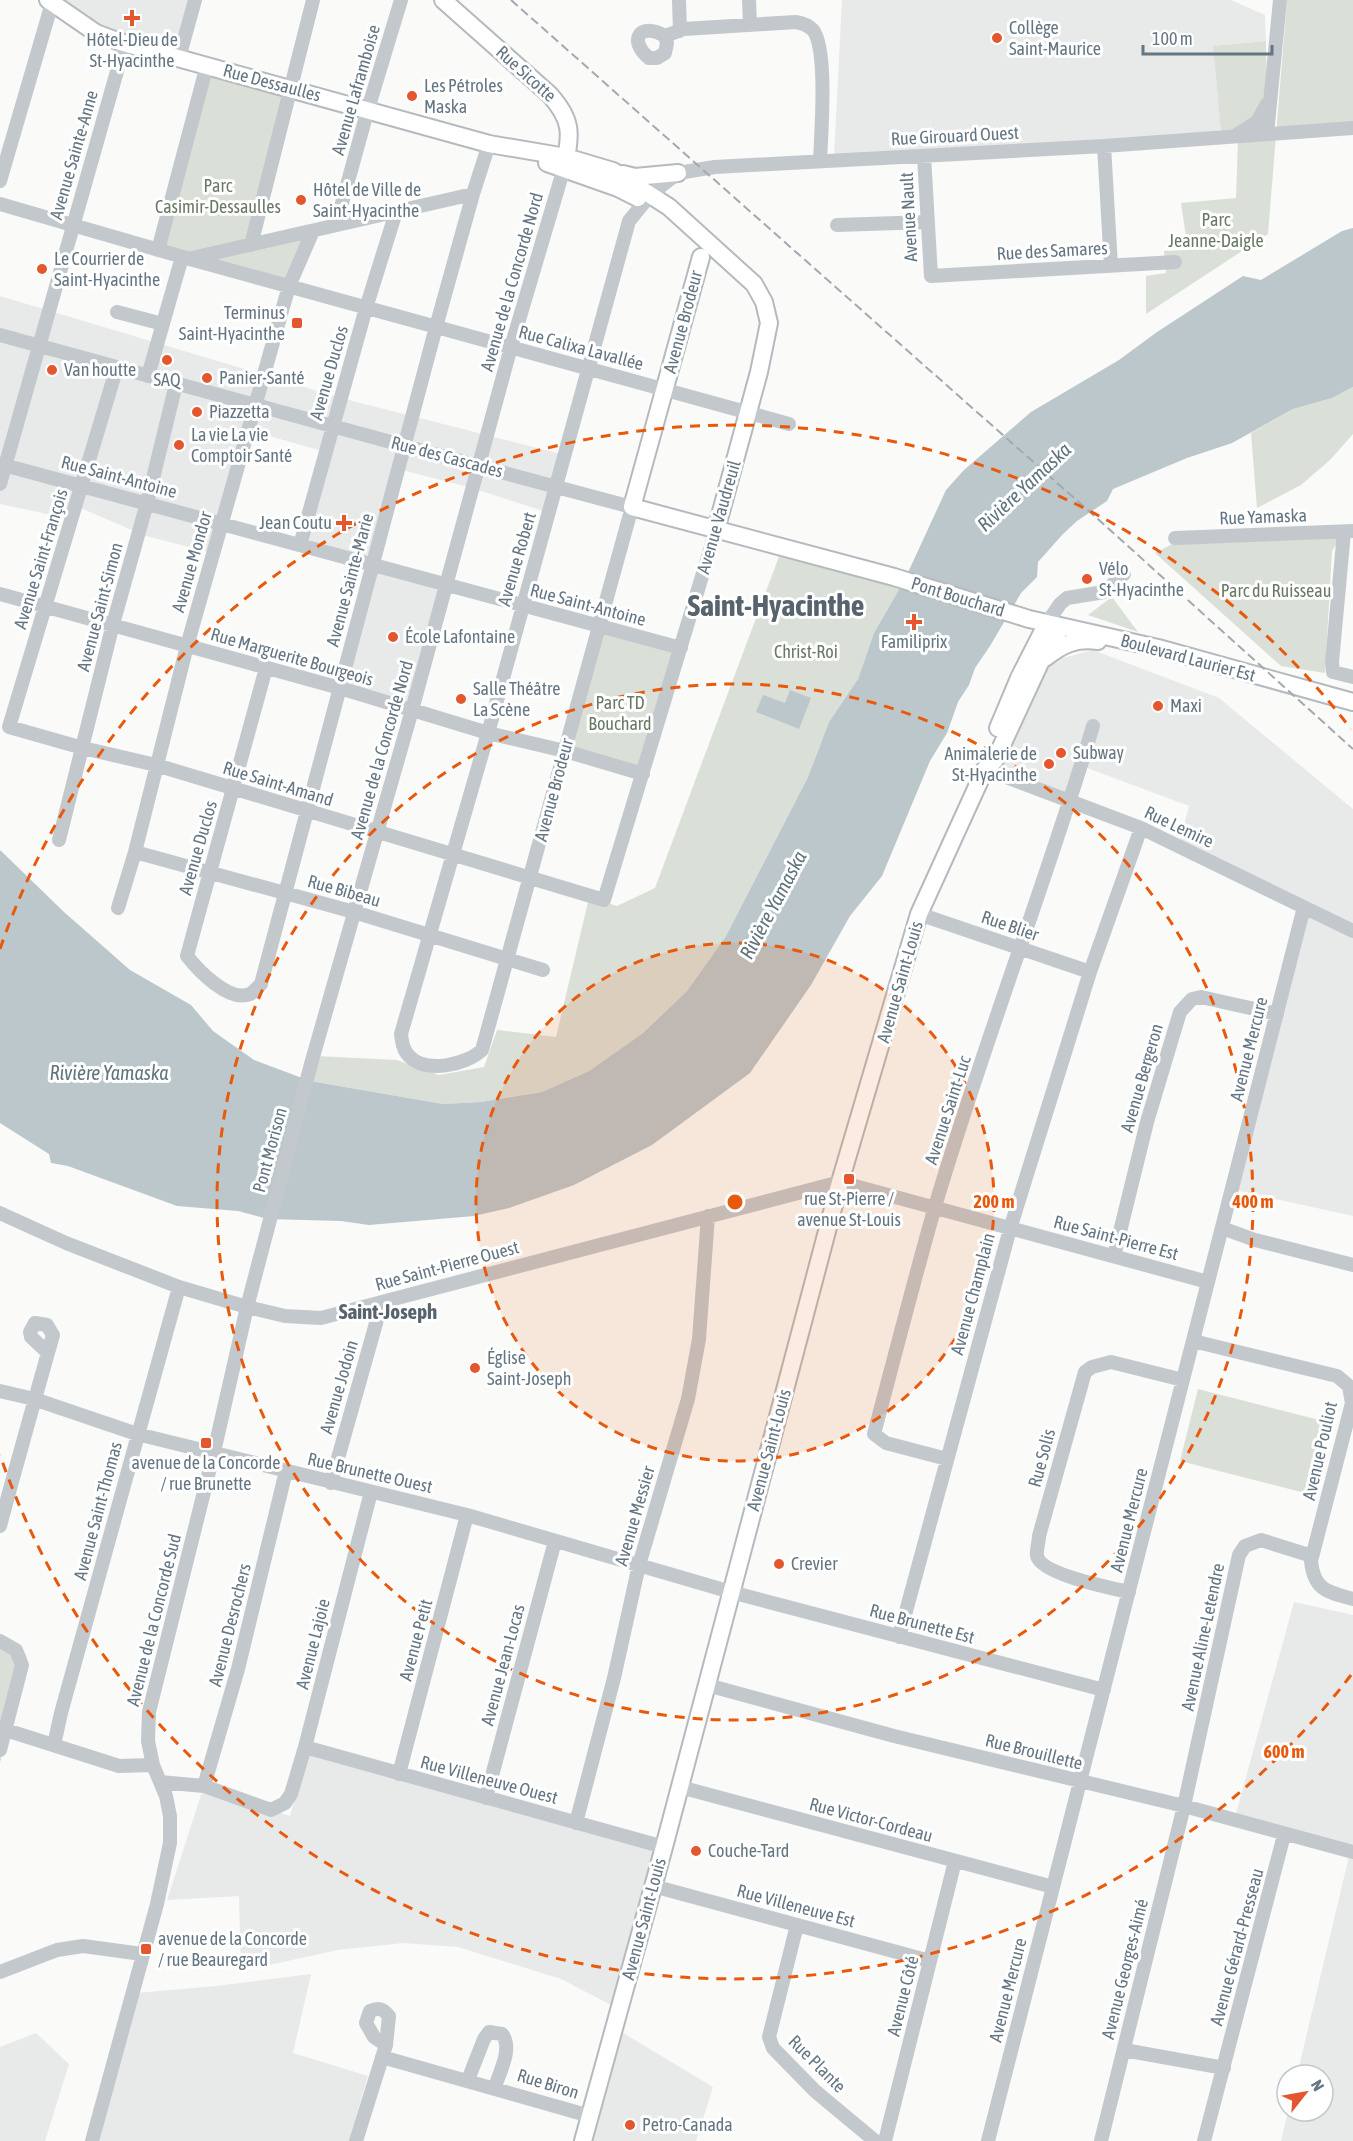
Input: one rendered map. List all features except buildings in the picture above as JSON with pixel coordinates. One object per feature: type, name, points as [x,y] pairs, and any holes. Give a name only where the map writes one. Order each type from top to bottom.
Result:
[{"type":"main road","name":"Rue Sicotte","points":[[443,0],[561,106],[566,115],[570,137],[565,163]]},
{"type":"main road","name":"Rue Dessaulles","points":[[50,2],[96,33],[125,43],[496,146],[522,148],[565,163],[618,188],[669,207],[718,252]]},
{"type":"main road","name":"Rue Dessaulles","points":[[565,163],[613,171],[648,198],[694,243],[701,257]]},
{"type":"main road","points":[[613,171],[635,177],[678,173]]},
{"type":"main road","points":[[701,257],[709,252],[718,252]]},
{"type":"main road","name":"Avenue Vaudreuil","points":[[716,530],[748,413],[769,323],[765,302],[754,284],[718,252]]},
{"type":"main road","name":"Avenue Brodeur","points":[[632,507],[701,257]]},
{"type":"main road","name":"Rue des Cascades","points":[[632,507],[894,577]]},
{"type":"main road","name":"Pont Bouchard","points":[[894,577],[1023,617]]},
{"type":"main road","name":"Boulevard Laurier Est","points":[[1023,617],[1158,648],[1353,702]]},
{"type":"main road","name":"Avenue Saint-Louis","points":[[583,2141],[664,1847],[840,1182],[919,914],[985,769],[995,760],[1040,663],[1054,625]]},
{"type":"main road","name":"Avenue Saint-Louis","points":[[985,769],[985,758],[1019,678],[1054,625]]},
{"type":"main road","points":[[1040,663],[1057,649],[1082,639],[1158,648]]},
{"type":"street","points":[[179,58],[195,0]]},
{"type":"street","points":[[251,245],[314,0]]},
{"type":"street","name":"Avenue Laframboise","points":[[336,225],[401,0]]},
{"type":"street","points":[[679,0],[680,30]]},
{"type":"street","points":[[749,0],[750,25]]},
{"type":"street","points":[[1268,134],[1280,0]]},
{"type":"street","points":[[0,181],[50,2]]},
{"type":"street","points":[[664,36],[680,30],[796,22],[806,24],[818,39],[822,94],[820,161]]},
{"type":"street","name":"Avenue Sainte-Anne","points":[[0,484],[3,464],[125,43]]},
{"type":"street","points":[[158,250],[207,65]]},
{"type":"street","points":[[1233,136],[1257,122],[1271,93]]},
{"type":"street","name":"Rue Girouard Ouest","points":[[678,173],[715,167],[1104,146],[1353,128]]},
{"type":"street","name":"Avenue Sainte-Marie","points":[[223,988],[239,995],[250,994],[261,984],[472,194],[496,146]]},
{"type":"street","points":[[1104,146],[1111,266]]},
{"type":"street","name":"Avenue Nault","points":[[924,156],[930,276]]},
{"type":"street","name":"Avenue de la Concorde Nord","points":[[311,1064],[412,710],[511,347],[565,163]]},
{"type":"street","name":"Avenue Robert","points":[[401,1034],[488,733],[629,221],[648,198],[678,173]]},
{"type":"street","points":[[0,204],[186,258],[472,194]]},
{"type":"street","name":"Avenue Duclos","points":[[300,545],[366,308],[396,212]]},
{"type":"street","points":[[837,225],[928,222]]},
{"type":"street","name":"Avenue Mondor","points":[[118,908],[135,852],[187,646],[289,286],[313,231]]},
{"type":"street","points":[[148,376],[186,258]]},
{"type":"street","name":"Rue Calixa Lavallée","points":[[186,258],[789,424]]},
{"type":"street","name":"Rue des Samares","points":[[930,276],[1175,262]]},
{"type":"street","points":[[117,312],[163,324]]},
{"type":"street","name":"Rue des Cascades","points":[[0,336],[632,507]]},
{"type":"street","name":"Avenue Saint-François","points":[[9,727],[117,367]]},
{"type":"street","name":"Avenue Saint-Simon","points":[[59,840],[176,384]]},
{"type":"street","name":"Rue Saint-Antoine","points":[[3,464],[681,648]]},
{"type":"street","name":"Avenue Brodeur","points":[[401,1034],[402,1046],[409,1056],[417,1062],[436,1066],[459,1064],[474,1058],[482,1050],[632,507]]},
{"type":"street","name":"Avenue Vaudreuil","points":[[604,900],[716,530]]},
{"type":"street","points":[[1349,532],[1332,662],[1333,672],[1353,677]]},
{"type":"street","name":"Rue Yamaska","points":[[1175,538],[1349,532]]},
{"type":"street","name":"Avenue Saint-Louis","points":[[1054,625],[1060,604],[1067,598],[1104,592],[1124,574]]},
{"type":"street","name":"Rue Marguerite Bourgeois","points":[[0,594],[340,688],[488,733],[565,751],[643,774]]},
{"type":"street","name":"Avenue Duclos","points":[[223,988],[200,973],[187,956],[266,668]]},
{"type":"street","name":"Avenue Saint-Luc","points":[[947,1459],[886,1443],[874,1434],[934,1209],[1094,726]]},
{"type":"street","name":"Rue Saint-Amand","points":[[9,727],[83,748],[156,765],[604,900]]},
{"type":"street","name":"Rue Lemire","points":[[985,769],[1141,828],[1353,931]]},
{"type":"street","name":"Avenue Champlain","points":[[899,1637],[1010,1229],[1090,972],[1141,828]]},
{"type":"street","name":"Rue Bibeau","points":[[135,852],[354,912],[543,970]]},
{"type":"street","name":"Avenue Mercure","points":[[988,2141],[1304,907]]},
{"type":"street","name":"Rue Blier","points":[[919,914],[1090,972]]},
{"type":"street","name":"Avenue Bergeron","points":[[1114,1256],[1147,1122],[1180,1012],[1192,999],[1201,997],[1277,1014]]},
{"type":"street","name":"Pont Morison","points":[[263,1246],[311,1064]]},
{"type":"street","name":"Rue Saint-Pierre Est","points":[[840,1182],[1208,1282]]},
{"type":"street","name":"Rue Saint-Pierre Ouest","points":[[0,1213],[66,1243],[179,1287],[285,1316],[321,1318],[840,1182]]},
{"type":"street","name":"Avenue Messier","points":[[576,1823],[614,1678],[639,1565],[688,1399],[699,1340],[708,1216]]},
{"type":"street","points":[[1222,1228],[1255,1240],[1353,1265]]},
{"type":"street","name":"Avenue de la Concorde Sud","points":[[92,2141],[157,1904],[170,1843],[170,1816],[166,1796],[153,1765],[148,1741],[149,1712],[263,1246]]},
{"type":"street","name":"Avenue Saint-Thomas","points":[[54,1745],[64,1701],[179,1287]]},
{"type":"street","name":"Avenue Jodoin","points":[[331,1483],[382,1302]]},
{"type":"street","name":"Avenue Pouliot","points":[[1193,1341],[1337,1376],[1349,1386],[1352,1402],[1311,1561],[1313,1578],[1318,1585],[1338,1595],[1353,1599]]},
{"type":"street","points":[[0,1526],[48,1353]]},
{"type":"street","name":"Rue Solis","points":[[1129,1592],[1061,1574],[1041,1563],[1037,1556],[1040,1536],[1085,1372],[1092,1367],[1111,1362],[1183,1380]]},
{"type":"street","name":"Rue Brunette Ouest","points":[[0,1391],[34,1399],[137,1434],[467,1515],[731,1592]]},
{"type":"street","name":"Avenue Desrochers","points":[[204,1786],[238,1669],[286,1471]]},
{"type":"street","name":"Avenue Lajoie","points":[[204,1786],[271,1810],[285,1803],[291,1794],[371,1492]]},
{"type":"street","name":"Avenue Petit","points":[[399,1774],[467,1515]]},
{"type":"street","name":"Avenue Aline-Letendre","points":[[1184,1806],[1239,1555],[1245,1546],[1262,1540],[1312,1556]]},
{"type":"street","name":"Avenue Jean-Locas","points":[[486,1798],[555,1541]]},
{"type":"street","name":"Rue Brunette Est","points":[[731,1592],[1104,1690]]},
{"type":"street","points":[[0,1641],[16,1650],[22,1665],[0,1750]]},
{"type":"street","name":"Rue Brouillette","points":[[707,1684],[894,1736],[1184,1806],[1353,1852]]},
{"type":"street","points":[[6,1730],[119,1766],[153,1765]]},
{"type":"street","name":"Rue Villeneuve Ouest","points":[[305,1747],[664,1847]]},
{"type":"street","points":[[160,1782],[204,1786]]},
{"type":"street","name":"Rue Victor-Cordeau","points":[[680,1787],[1053,1887]]},
{"type":"street","name":"Avenue Georges-Aimé","points":[[1101,2141],[1184,1806]]},
{"type":"street","name":"Avenue Gérard-Presseau","points":[[1204,2141],[1284,1835]]},
{"type":"street","name":"Avenue Côté","points":[[885,2141],[955,1861]]},
{"type":"street","name":"Rue Villeneuve Est","points":[[653,1886],[930,1961]]},
{"type":"street","name":"Rue Plante","points":[[797,1925],[769,2037],[773,2048],[815,2091],[875,2141]]},
{"type":"street","points":[[0,1972],[57,1950],[83,1946],[142,1954]]},
{"type":"street","name":"Rue Biron","points":[[468,2080],[489,2032],[502,2034],[507,2040],[507,2049],[495,2087]]},
{"type":"street","points":[[1124,2050],[1224,2068]]},
{"type":"street","name":"Rue Biron","points":[[356,2141],[384,2051],[468,2080],[590,2116]]},
{"type":"shaded area","name":"Hôtel-Dieu de St-Hyacinthe","points":[[48,0],[195,0],[179,58],[96,33]]},
{"type":"shaded area","points":[[842,0],[1231,0],[1265,15],[1266,41],[1213,46],[1221,133],[834,156]]},
{"type":"shaded area","points":[[0,296],[341,398],[565,455],[546,512],[472,488],[398,469],[373,565],[446,585],[412,710],[340,688],[372,565],[300,545],[326,452],[248,430],[213,553],[146,536],[76,506],[71,519],[0,504]]},
{"type":"shaded area","points":[[1093,650],[1219,698],[1353,809],[1353,1216],[1235,1190],[1305,911],[1178,848],[1189,806],[1082,766],[1071,800],[992,771],[1048,662]]},
{"type":"shaded area","points":[[1294,1602],[1353,1615],[1353,2141],[1281,2141],[1285,2123],[1335,2123],[1335,2063],[1300,2063],[1350,1852],[1235,1817]]},
{"type":"shaded area","points":[[308,1753],[664,1847],[619,2009],[561,1979],[458,1947],[403,1943],[338,1950],[241,1971],[239,1896],[167,1900],[204,1786],[290,1816]]},
{"type":"shaded area","points":[[311,1974],[293,2053],[368,2076],[349,2141],[96,2141],[137,1993]]},
{"type":"shaded area","points":[[615,2028],[713,2087],[696,2141],[587,2141]]},
{"type":"shaded area","points":[[36,2033],[69,2064],[45,2141],[0,2141],[0,2047]]},
{"type":"green space","points":[[1287,0],[1353,0],[1353,129],[1276,135]]},
{"type":"green space","points":[[1266,41],[1266,82],[1260,112],[1249,124],[1221,133],[1213,46]]},
{"type":"green space","name":"Parc Casimir-Dessaulles","points":[[207,65],[291,88],[251,245],[190,259],[158,250]]},
{"type":"green space","name":"Parc Jeanne-Daigle","points":[[1276,135],[1268,234],[1146,314],[1146,276],[1166,273],[1164,251],[1188,250],[1181,203],[1236,198],[1238,139]]},
{"type":"green space","points":[[306,236],[286,281],[206,260]]},
{"type":"green space","points":[[1353,387],[1353,434],[1330,460],[1301,485],[1257,508],[1251,433],[1293,409],[1332,398]]},
{"type":"green space","name":"Parc du Ruisseau","points":[[1341,536],[1332,551],[1325,673],[1281,666],[1155,553],[1174,543]]},
{"type":"green space","name":"Christ-Roi","points":[[783,546],[905,579],[874,633],[858,679],[829,722],[808,777],[726,936],[687,991],[643,1033],[589,1071],[542,1092],[481,1102],[443,1104],[310,1081],[316,1056],[397,1060],[439,1075],[484,1067],[497,1030],[556,1037],[589,898],[617,906],[655,888]]},
{"type":"green space","points":[[1112,597],[1138,632],[1088,615]]},
{"type":"green space","name":"Parc TD Bouchard","points":[[602,624],[682,646],[646,777],[566,753]]},
{"type":"green space","points":[[1198,1389],[1331,1423],[1313,1495],[1180,1461]]},
{"type":"green space","points":[[0,1644],[26,1654],[0,1763]]},
{"type":"water","name":"Rivière Yamaska","points":[[1353,228],[1353,387],[1332,398],[1293,409],[1232,443],[1187,458],[1113,489],[1107,501],[1077,521],[1063,534],[1038,562],[1037,577],[1021,593],[975,668],[969,685],[958,702],[947,733],[930,761],[882,876],[850,916],[811,985],[750,1073],[652,1145],[574,1185],[509,1208],[474,1216],[369,1225],[341,1221],[268,1219],[238,1211],[177,1206],[68,1166],[51,1163],[49,1154],[0,1123],[0,850],[64,912],[130,970],[191,1005],[213,1031],[254,1060],[310,1081],[443,1104],[481,1102],[542,1092],[589,1071],[643,1033],[687,991],[726,936],[808,777],[829,722],[858,679],[874,633],[905,579],[946,490],[964,470],[1031,412],[1119,360],[1157,332],[1243,276],[1261,280],[1342,231]]},
{"type":"water","points":[[790,690],[811,698],[799,729],[756,712],[763,695],[785,703]]},
{"type":"railway","points":[[511,0],[1099,520],[1353,749]]},
{"type":"place","name":"Hôtel-Dieu de St-Hyacinthe","points":[[132,18]]},
{"type":"place","name":"Collège Saint-Maurice","points":[[997,38]]},
{"type":"place","name":"Les Pétroles Maska","points":[[412,96]]},
{"type":"place","name":"Hôtel de Ville de Saint-Hyacinthe","points":[[301,200]]},
{"type":"place","name":"Le Courrier de Saint-Hyacinthe","points":[[42,269]]},
{"type":"place","name":"Terminus Saint-Hyacinthe","points":[[297,323]]},
{"type":"place","name":"SAQ","points":[[167,360]]},
{"type":"place","name":"Van houtte","points":[[52,370]]},
{"type":"place","name":"Panier-Santé","points":[[207,378]]},
{"type":"place","name":"Piazzetta","points":[[197,412]]},
{"type":"place","name":"La vie La vie Comptoir Santé","points":[[179,445]]},
{"type":"place","name":"Jean Coutu","points":[[344,523]]},
{"type":"place","name":"Vélo St-Hyacinthe","points":[[1087,579]]},
{"type":"place","name":"Familiprix","points":[[914,622]]},
{"type":"place","name":"École Lafontaine","points":[[393,637]]},
{"type":"place","name":"Salle Théâtre La Scène","points":[[461,699]]},
{"type":"place","name":"Maxi","points":[[1158,706]]},
{"type":"place","name":"Subway","points":[[1061,753]]},
{"type":"place","name":"Animalerie de St-Hyacinthe","points":[[1049,764]]},
{"type":"place","name":"rue St-Pierre / avenue St-Louis","points":[[849,1179]]},
{"type":"place","name":"Église Saint-Joseph","points":[[475,1368]]},
{"type":"place","name":"avenue de la Concorde / rue Brunette","points":[[206,1443]]},
{"type":"place","name":"Crevier","points":[[779,1564]]},
{"type":"place","name":"Couche-Tard","points":[[696,1851]]},
{"type":"place","name":"avenue de la Concorde / rue Beauregard","points":[[146,1949]]},
{"type":"place","name":"Petro-Canada","points":[[630,2125]]},
{"type":"district","name":"Saint-Hyacinthe","points":[[776,606]]},
{"type":"district","name":"Saint-Joseph","points":[[388,1312]]}]
